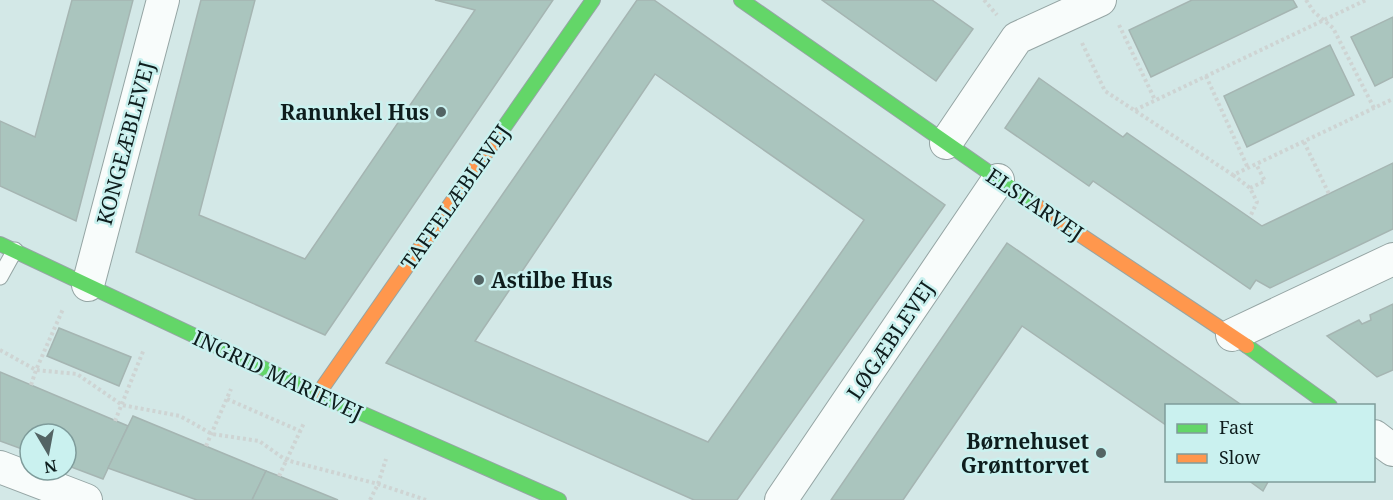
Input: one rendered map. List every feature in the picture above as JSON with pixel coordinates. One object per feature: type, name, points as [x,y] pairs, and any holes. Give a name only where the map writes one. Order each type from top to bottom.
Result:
[{"type":"street","name":"KONGEÆBLEVEJ","points":[[82,282],[163,0]]},
{"type":"street","name":"TAFFELÆBLEVEJ","points":[[318,394],[592,0]]},
{"type":"street","name":"ELSTARVEJ","points":[[741,0],[998,180],[1232,335],[1329,404]]},
{"type":"street","points":[[946,143],[1017,38],[1068,15],[1108,10]]},
{"type":"street","name":"LØGÆBLEVEJ","points":[[781,500],[998,180]]},
{"type":"street","name":"INGRID MARIEVEJ","points":[[0,244],[318,394],[559,500]]},
{"type":"street","points":[[1232,335],[1393,260]]},
{"type":"street","points":[[1375,437],[1393,450]]},
{"type":"street","points":[[0,467],[86,500]]},
{"type":"lane","points":[[0,277],[15,250]]},
{"type":"path","points":[[1306,0],[1314,12],[1333,28],[1374,108]]},
{"type":"path","points":[[1134,110],[1366,0]]},
{"type":"path","points":[[1108,10],[1155,100]]},
{"type":"path","points":[[1068,15],[1105,91],[1250,188],[1257,202],[1250,217]]},
{"type":"path","points":[[1206,76],[1248,168]]},
{"type":"path","points":[[1233,175],[1393,99]]},
{"type":"path","points":[[1304,142],[1329,194]]},
{"type":"path","points":[[1250,188],[1265,181],[1256,164]]},
{"type":"path","points":[[31,385],[36,370],[82,282]]},
{"type":"path","points":[[115,420],[157,318]]},
{"type":"path","points":[[0,350],[36,370],[77,374],[122,405],[180,416],[212,434],[259,441],[286,460],[378,484],[426,500]]},
{"type":"path","points":[[206,446],[244,359]]},
{"type":"path","points":[[279,476],[318,394]]},
{"type":"path","points":[[227,399],[300,431]]},
{"type":"path","points":[[370,500],[378,484]]},
{"type":"building","points":[[72,0],[133,0],[76,221],[0,186],[0,121],[35,137]]},
{"type":"building","name":"Ranunkel Hus","points":[[201,0],[255,0],[199,215],[305,259],[475,10],[435,0],[553,0],[325,335],[136,252]]},
{"type":"building","name":"Astilbe Hus","points":[[637,0],[654,0],[945,205],[737,500],[694,500],[386,363]],"holes":[[[655,74],[864,220],[708,442],[475,341]]]},
{"type":"building","points":[[822,0],[932,0],[973,29],[936,81]]},
{"type":"building","points":[[1192,0],[1293,0],[1297,7],[1151,77],[1129,30]]},
{"type":"building","points":[[1393,17],[1393,77],[1375,86],[1351,37]]},
{"type":"building","points":[[1330,45],[1354,95],[1247,147],[1224,96]]},
{"type":"building","points":[[1039,78],[1123,137],[1127,133],[1262,226],[1393,163],[1393,229],[1270,288],[1256,280],[1250,289],[1093,181],[1089,186],[1005,128]]},
{"type":"building","points":[[1007,243],[1240,404],[1165,404],[1165,424],[1022,326],[903,500],[831,500]]},
{"type":"building","points":[[1393,304],[1393,370],[1377,377],[1327,336],[1359,320],[1362,324],[1371,320],[1370,315]]},
{"type":"building","points":[[59,328],[131,357],[119,386],[47,356]]},
{"type":"building","points":[[0,372],[128,426],[103,479],[78,470],[78,422],[18,422],[18,448],[0,441]]},
{"type":"building","points":[[133,416],[266,471],[252,500],[197,500],[108,468]]},
{"type":"building","points":[[266,471],[279,476],[338,500],[252,500]]},
{"type":"building","points":[[1251,482],[1268,482],[1263,491]]},
{"type":"traffic: fast","points":[[500,133],[593,0]]},
{"type":"traffic: fast","points":[[741,0],[1037,206]]},
{"type":"traffic: fast","points":[[0,244],[318,394],[559,500]]},
{"type":"traffic: fast","points":[[1247,346],[1327,404]]},
{"type":"traffic: slow","points":[[318,394],[500,133]]},
{"type":"traffic: slow","points":[[1037,206],[1247,346]]},
{"type":"place","name":"Ranunkel Hus","points":[[441,112]]},
{"type":"place","name":"Astilbe Hus","points":[[479,280]]},
{"type":"place","name":"Børnehuset Grønttorvet","points":[[1101,453]]}]
